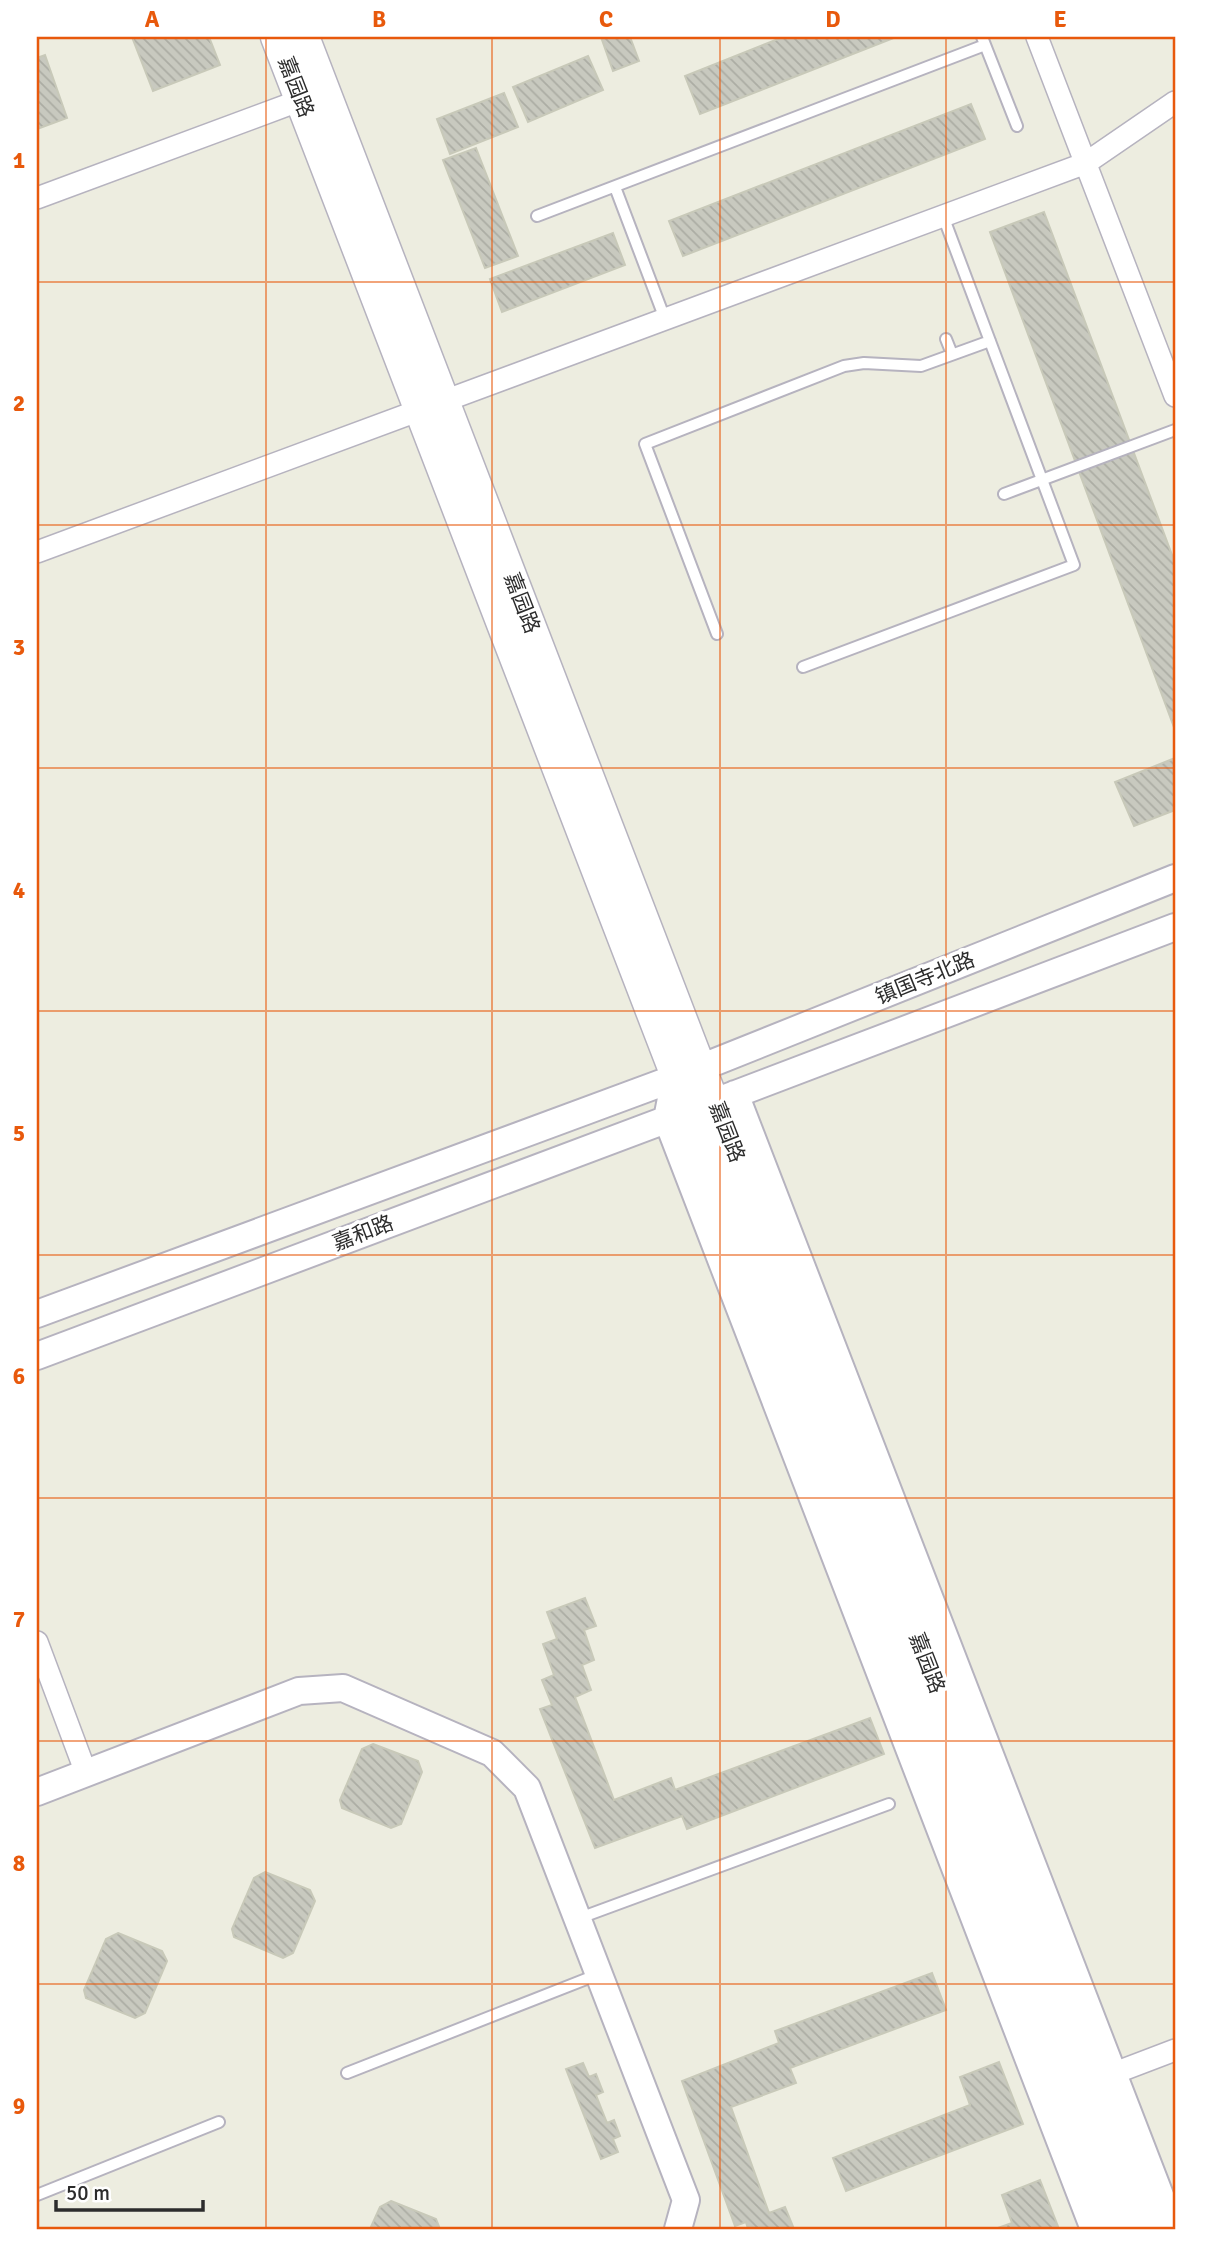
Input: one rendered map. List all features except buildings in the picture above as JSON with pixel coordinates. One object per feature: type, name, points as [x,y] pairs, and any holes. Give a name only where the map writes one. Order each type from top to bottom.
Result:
[{"type":"main road","name":"嘉园路","points":[[276,37],[434,406]]},
{"type":"main road","name":"嘉园路","points":[[304,37],[434,406],[689,1073],[1121,2229]]},
{"type":"main road","name":"嘉园路","points":[[701,1106],[916,1635],[1146,2229]]},
{"type":"street","points":[[1037,37],[1175,396]]},
{"type":"street","points":[[37,198],[301,100]]},
{"type":"street","points":[[37,552],[1086,163],[1175,102]]},
{"type":"street","name":"镇国寺北路","points":[[689,1073],[1175,878]]},
{"type":"street","name":"镇国寺北路","points":[[701,1106],[1175,928]]},
{"type":"street","name":"嘉和路","points":[[37,1314],[689,1073]]},
{"type":"street","points":[[701,1106],[1112,2074],[1172,2229]]},
{"type":"street","points":[[701,1106],[1094,2229]]},
{"type":"street","name":"嘉和路","points":[[37,1356],[701,1106]]},
{"type":"street","points":[[37,1642],[86,1773]]},
{"type":"street","points":[[37,1792],[299,1691],[343,1688],[492,1753],[527,1788],[686,2200],[678,2229]]},
{"type":"street","points":[[1112,2074],[1175,2050]]},
{"type":"lane","points":[[537,216],[983,41],[1017,126]]},
{"type":"lane","points":[[615,187],[665,319]]},
{"type":"lane","points":[[803,667],[1074,565],[943,216]]},
{"type":"lane","points":[[946,339],[952,354]]},
{"type":"lane","points":[[717,634],[645,444],[844,366],[864,363],[921,366],[990,341]]},
{"type":"lane","points":[[1004,495],[1175,430]]},
{"type":"lane","points":[[577,1919],[889,1804]]},
{"type":"lane","points":[[346,2073],[599,1974]]},
{"type":"lane","points":[[37,2194],[219,2122]]}]
